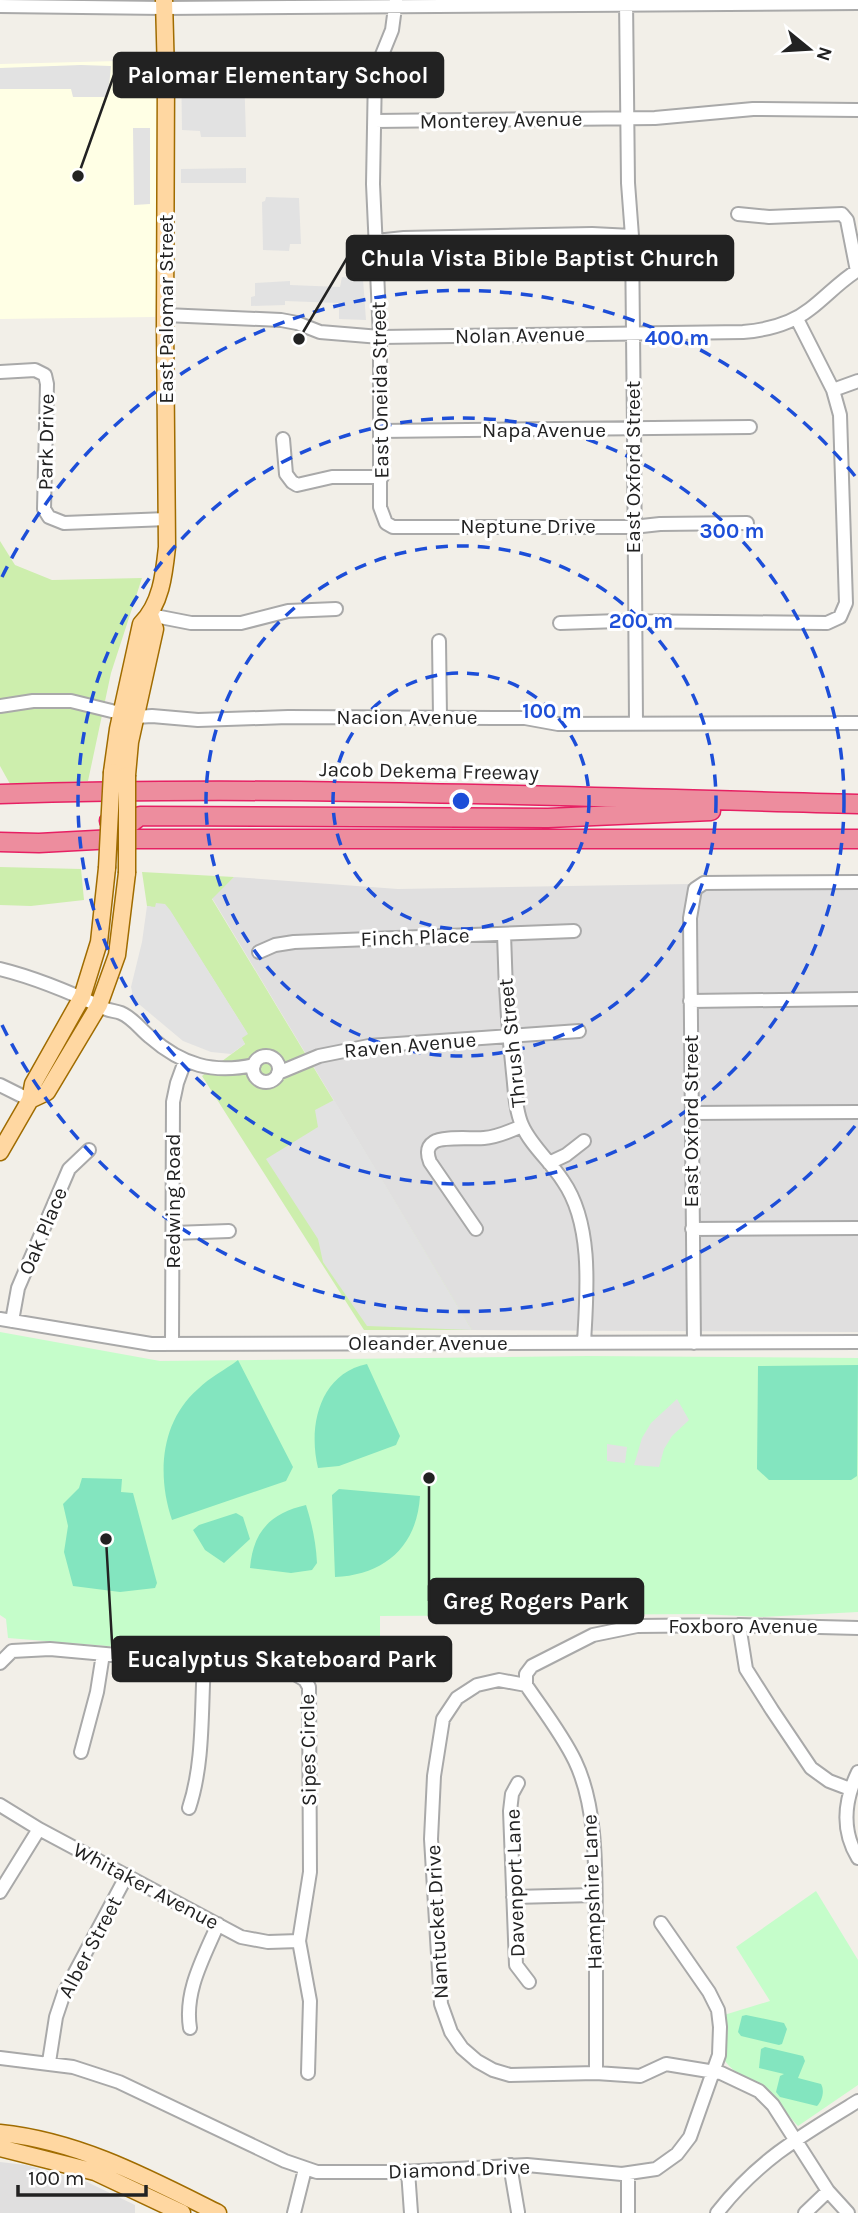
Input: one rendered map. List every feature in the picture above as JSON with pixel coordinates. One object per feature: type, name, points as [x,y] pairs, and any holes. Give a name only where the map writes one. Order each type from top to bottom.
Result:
[{"type":"highway","name":"Jacob Dekema Freeway","points":[[0,794],[126,790],[360,792],[858,805]]},
{"type":"highway","points":[[122,821],[141,828],[548,818],[858,805]]},
{"type":"highway","points":[[254,824],[858,836]]},
{"type":"highway","points":[[0,842],[114,839],[858,836]]},
{"type":"main road","name":"East Palomar Street","points":[[30,1100],[47,1092],[99,1004],[117,955],[127,873],[119,774],[141,624],[150,615],[163,581],[167,547],[164,4]]},
{"type":"main road","name":"East Palomar Street","points":[[0,1152],[30,1100],[33,1084],[82,997],[99,942],[107,868],[122,821]]},
{"type":"main road","points":[[0,2133],[55,2142],[107,2160],[218,2213]]},
{"type":"main road","points":[[51,2159],[55,2142]]},
{"type":"main road","points":[[0,2148],[95,2172],[182,2213]]},
{"type":"street","name":"East Oxford Street","points":[[626,2],[628,183],[632,236],[636,723]]},
{"type":"street","points":[[0,6],[45,3],[858,4]]},
{"type":"street","name":"East Oneida Street","points":[[393,527],[386,523],[382,516],[380,337],[373,184],[374,72],[392,30],[396,3]]},
{"type":"street","name":"Monterey Avenue","points":[[374,121],[628,118],[753,109],[857,110]]},
{"type":"street","points":[[738,214],[769,217],[842,214],[847,220],[858,271]]},
{"type":"street","points":[[376,241],[592,234],[632,236]]},
{"type":"street","name":"Nolan Avenue","points":[[165,316],[281,320],[320,332],[380,337],[753,332],[764,331],[797,319],[840,282],[858,271]]},
{"type":"street","points":[[560,623],[827,623],[840,617],[846,603],[840,415],[833,390],[797,319]]},
{"type":"street","name":"Park Drive","points":[[0,372],[35,370],[45,375],[44,509],[49,517],[64,523],[167,519]]},
{"type":"street","points":[[833,390],[858,381]]},
{"type":"street","name":"Napa Avenue","points":[[380,431],[750,427]]},
{"type":"street","points":[[283,439],[286,474],[297,485],[332,477],[382,477]]},
{"type":"street","name":"Neptune Drive","points":[[393,527],[633,527],[747,523]]},
{"type":"street","points":[[150,615],[191,623],[241,623],[288,611],[336,609]]},
{"type":"street","points":[[439,641],[440,718]]},
{"type":"street","name":"Nacion Avenue","points":[[0,706],[52,700],[83,703],[129,715],[198,720],[288,717],[525,718],[558,724],[858,723]]},
{"type":"street","name":"East Oxford Street","points":[[694,1343],[690,918],[695,889],[704,883],[858,883]]},
{"type":"street","name":"Finch Place","points":[[259,952],[275,945],[294,942],[573,931]]},
{"type":"street","name":"Thrush Street","points":[[504,934],[509,1036],[516,1101],[522,1126],[564,1182],[578,1208],[584,1234],[584,1342]]},
{"type":"street","points":[[0,969],[121,1013],[185,1061],[217,1069],[255,1071],[269,1082],[277,1067],[270,1057],[262,1057],[255,1071]]},
{"type":"street","points":[[690,1001],[858,999]]},
{"type":"street","name":"Raven Avenue","points":[[277,1067],[369,1046],[579,1031]]},
{"type":"street","name":"Redwing Road","points":[[173,1344],[173,1102],[185,1061]]},
{"type":"street","points":[[0,1085],[30,1100]]},
{"type":"street","points":[[692,1113],[858,1112]]},
{"type":"street","points":[[476,1229],[430,1162],[427,1154],[429,1147],[436,1140],[486,1138],[502,1135],[522,1126]]},
{"type":"street","points":[[549,1163],[566,1156],[584,1141]]},
{"type":"street","name":"Oak Place","points":[[6,1320],[69,1169],[89,1150]]},
{"type":"street","points":[[692,1229],[858,1228]]},
{"type":"street","points":[[174,1233],[229,1231]]},
{"type":"street","name":"Oleander Avenue","points":[[6,1320],[137,1342],[173,1344],[858,1342]]},
{"type":"street","points":[[739,1625],[746,1669],[797,1748],[811,1768],[829,1781],[850,1789]]},
{"type":"street","name":"Foxboro Avenue","points":[[526,1685],[526,1674],[532,1666],[607,1630],[637,1626],[739,1625],[858,1628]]},
{"type":"street","name":"Sipes Circle","points":[[0,1663],[12,1651],[50,1649],[260,1668],[295,1674],[305,1680],[309,1687],[310,1872],[299,1941],[310,2001],[308,2073]]},
{"type":"street","points":[[81,1752],[97,1692],[103,1654]]},
{"type":"street","points":[[189,1808],[195,1791],[198,1766],[204,1664]]},
{"type":"street","name":"Nantucket Drive","points":[[526,1685],[499,1680],[477,1685],[457,1698],[443,1719],[433,1776],[431,1839],[441,2004],[446,2023],[462,2048],[477,2061],[510,2075],[596,2073],[640,2076],[666,2064],[714,2072]]},
{"type":"street","name":"Hampshire Lane","points":[[526,1685],[545,1710],[576,1762],[587,1794],[596,1895],[596,2073]]},
{"type":"street","points":[[858,1772],[846,1805],[846,1828],[858,1858]]},
{"type":"street","name":"Davenport Lane","points":[[518,1783],[512,1794],[510,1811],[516,1965],[529,1982]]},
{"type":"street","name":"Whitaker Avenue","points":[[0,1805],[39,1829],[241,1937],[268,1942],[299,1941]]},
{"type":"street","points":[[0,1892],[39,1829]]},
{"type":"street","name":"Alber Street","points":[[49,2062],[56,2017],[64,1993],[127,1875]]},
{"type":"street","points":[[513,1897],[596,1895]]},
{"type":"street","name":"Diamond Drive","points":[[0,2058],[49,2062],[119,2082],[305,2169],[317,2172],[408,2171],[510,2165],[628,2173],[656,2169],[677,2154],[690,2137],[714,2072],[720,2027],[718,2010],[709,1992],[661,1923]]},
{"type":"street","points":[[191,2028],[188,2015],[193,1983],[218,1924]]},
{"type":"street","points":[[714,2072],[759,2091],[773,2105],[828,2190],[848,2213]]},
{"type":"street","points":[[717,2213],[741,2183],[771,2156],[858,2101]]},
{"type":"street","points":[[510,2165],[518,2212]]},
{"type":"street","points":[[294,2213],[305,2169]]},
{"type":"street","points":[[408,2171],[411,2213]]},
{"type":"street","points":[[628,2173],[628,2213]]},
{"type":"street","points":[[805,2213],[828,2190]]},
{"type":"shaded area","points":[[157,60],[158,234],[155,317],[0,319],[0,64]]},
{"type":"shaded area","points":[[181,62],[239,69],[244,72],[246,137],[201,137],[200,131],[182,130]]},
{"type":"shaded area","points":[[111,66],[108,97],[73,97],[71,89],[0,89],[0,68]]},
{"type":"shaded area","points":[[133,128],[150,128],[150,204],[134,205]]},
{"type":"shaded area","points":[[246,168],[246,183],[181,183],[181,169]]},
{"type":"shaded area","points":[[266,197],[299,198],[301,244],[290,244],[289,251],[263,250],[262,202]]},
{"type":"shaded area","points":[[342,277],[363,279],[366,320],[339,319],[339,303],[285,301],[285,305],[251,306],[251,297],[255,296],[255,283],[290,281],[290,285],[340,287]]},
{"type":"shaded area","points":[[234,877],[398,889],[858,881],[858,1332],[472,1330],[212,898]]},
{"type":"shaded area","points":[[156,903],[165,904],[170,910],[248,1034],[242,1038],[245,1044],[231,1054],[211,1052],[183,1041],[134,1000],[131,987],[147,906],[155,907]]},
{"type":"shaded area","points":[[334,1100],[472,1330],[367,1326],[323,1262],[318,1239],[266,1159],[318,1127],[315,1110]]},
{"type":"shaded area","points":[[677,1399],[689,1420],[672,1436],[664,1449],[659,1467],[634,1465],[642,1438],[651,1423]]},
{"type":"shaded area","points":[[607,1444],[627,1447],[625,1463],[607,1461]]},
{"type":"shaded area","points":[[0,2162],[26,2165],[87,2182],[135,2205],[135,2213],[0,2213]]},
{"type":"green space","points":[[0,541],[15,565],[52,580],[142,578],[111,673],[88,781],[10,784],[0,766]]},
{"type":"green space","points":[[0,867],[81,869],[84,900],[31,906],[0,905]]},
{"type":"green space","points":[[142,872],[234,877],[212,899],[472,1330],[364,1330],[202,1076],[245,1044],[241,1038],[247,1033],[170,911],[147,906]]},
{"type":"green space","points":[[0,1332],[160,1361],[587,1356],[858,1358],[858,1612],[762,1617],[701,1614],[380,1616],[380,1668],[8,1638],[6,1619],[0,1615]]},
{"type":"green space","points":[[238,1360],[293,1467],[286,1481],[172,1520],[164,1486],[165,1450],[169,1433],[185,1402],[207,1381]]},
{"type":"green space","points":[[367,1364],[400,1436],[396,1445],[339,1466],[318,1468],[315,1436],[321,1404],[338,1379]]},
{"type":"green space","points":[[858,1365],[857,1476],[851,1480],[769,1480],[757,1469],[758,1366]]},
{"type":"green space","points":[[82,1478],[122,1479],[121,1492],[133,1493],[157,1583],[155,1588],[120,1592],[73,1586],[64,1552],[68,1526],[63,1504],[79,1488]]},
{"type":"green space","points":[[339,1489],[420,1496],[412,1530],[395,1555],[369,1571],[335,1577],[332,1495]]},
{"type":"green space","points":[[306,1505],[317,1563],[312,1570],[291,1573],[250,1568],[255,1544],[266,1526],[282,1513]]},
{"type":"green space","points":[[236,1513],[243,1517],[250,1539],[224,1563],[205,1550],[193,1530],[199,1525]]},
{"type":"green space","points":[[816,1891],[858,1960],[858,2085],[798,2126],[772,2095],[735,2071],[725,2061],[724,2015],[770,2001],[736,1947]]},
{"type":"green space","points":[[742,2016],[784,2023],[787,2029],[782,2044],[741,2036],[738,2032]]},
{"type":"green space","points":[[765,2047],[803,2056],[805,2061],[798,2078],[821,2084],[822,2096],[817,2106],[780,2097],[776,2092],[780,2076],[784,2074],[759,2068],[761,2049]]},
{"type":"place","name":"Palomar Elementary School","points":[[78,176]]},
{"type":"place","name":"Chula Vista Bible Baptist Church","points":[[299,339]]},
{"type":"place","name":"Greg Rogers Park","points":[[429,1478]]},
{"type":"place","name":"Eucalyptus Skateboard Park","points":[[106,1539]]}]
